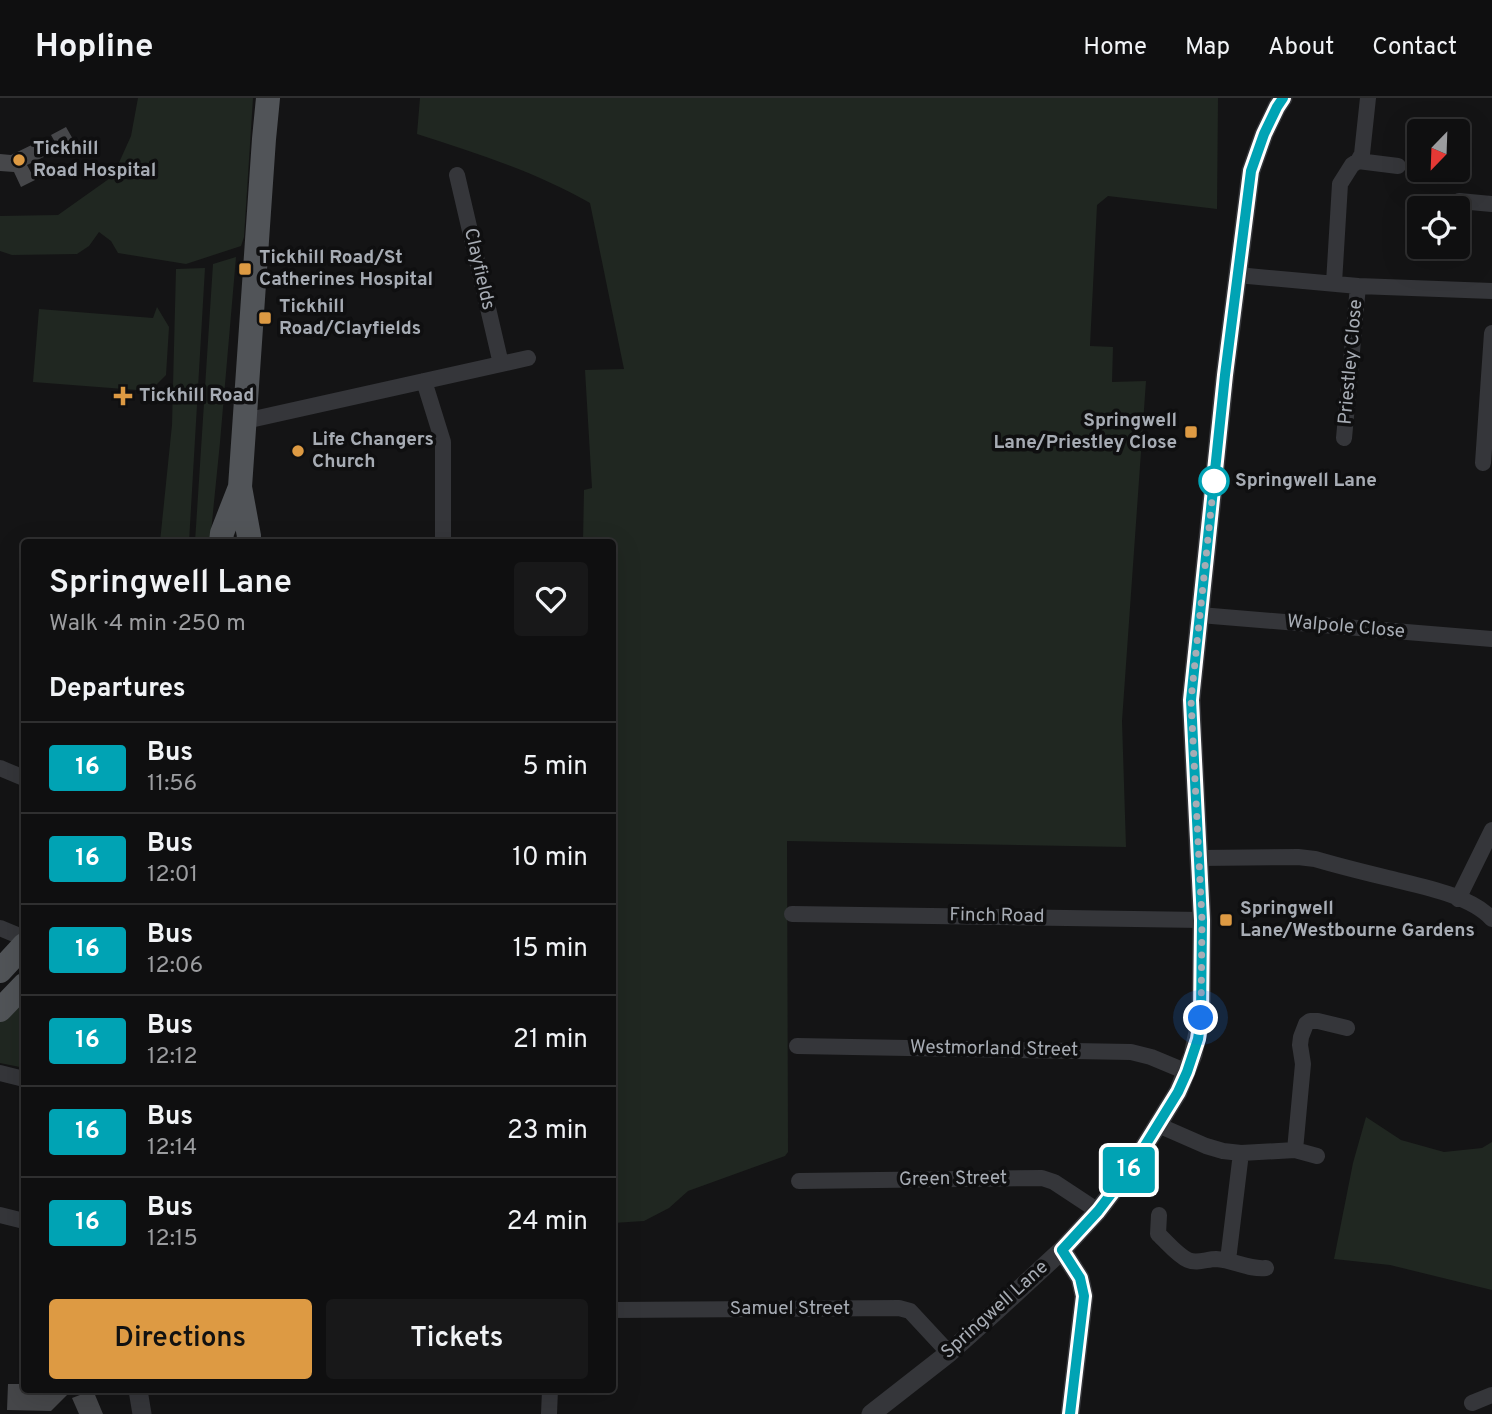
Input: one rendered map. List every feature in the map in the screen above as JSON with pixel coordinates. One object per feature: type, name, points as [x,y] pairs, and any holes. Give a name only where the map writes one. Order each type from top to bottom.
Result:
[{"type":"main road","points":[[248,539],[240,487],[268,98]]},
{"type":"main road","points":[[221,539],[240,487]]},
{"type":"main road","points":[[0,971],[21,948]]},
{"type":"main road","points":[[0,1010],[21,988]]},
{"type":"street","name":"Springwell Lane","points":[[871,1414],[949,1353],[1062,1250],[1098,1211],[1133,1165],[1178,1092],[1198,1039],[1201,1018],[1202,920],[1191,700],[1237,275],[1251,171],[1264,134],[1283,98]]},
{"type":"street","name":"Priestley Close","points":[[1334,284],[1340,184],[1362,154],[1368,98]]},
{"type":"street","points":[[1358,161],[1398,166]]},
{"type":"street","name":"Clayfields","points":[[457,175],[501,364]]},
{"type":"street","points":[[1470,202],[1492,204]]},
{"type":"street","name":"Priestley Close","points":[[1237,275],[1358,286],[1492,291]]},
{"type":"street","name":"Priestley Close","points":[[1344,439],[1358,286]]},
{"type":"street","points":[[1483,463],[1492,333]]},
{"type":"street","points":[[245,421],[528,358]]},
{"type":"street","points":[[424,381],[443,442],[443,539]]},
{"type":"street","name":"Walpole Close","points":[[1200,615],[1492,639]]},
{"type":"street","points":[[0,768],[21,777]]},
{"type":"street","points":[[1458,898],[1492,830]]},
{"type":"street","points":[[1199,858],[1315,859],[1458,898],[1485,911],[1492,919]]},
{"type":"street","name":"Finch Road","points":[[793,914],[1202,920]]},
{"type":"street","points":[[0,928],[21,937]]},
{"type":"street","points":[[1295,1150],[1303,1064],[1300,1045],[1302,1030],[1310,1021],[1347,1028]]},
{"type":"street","name":"Westmorland Street","points":[[797,1045],[1131,1052],[1187,1072]]},
{"type":"street","points":[[0,1073],[21,1078]]},
{"type":"street","points":[[1158,1125],[1223,1151],[1241,1153],[1295,1150],[1317,1156]]},
{"type":"street","points":[[1228,1261],[1241,1153]]},
{"type":"street","name":"Green Street","points":[[799,1181],[1042,1178],[1054,1182],[1098,1211]]},
{"type":"street","points":[[1159,1214],[1158,1234],[1187,1259],[1211,1259],[1257,1269],[1266,1268]]},
{"type":"street","points":[[0,1215],[21,1221]]},
{"type":"street","points":[[1062,1250],[1080,1278],[1084,1296],[1070,1414]]},
{"type":"street","name":"Samuel Street","points":[[616,1310],[899,1308],[909,1311],[949,1353]]},
{"type":"street","points":[[138,1393],[142,1414]]},
{"type":"street","points":[[549,1414],[550,1393]]},
{"type":"street","points":[[1472,1403],[1492,1395]]},
{"type":"shaded area","points":[[138,98],[253,98],[244,237],[241,246],[186,264],[118,253],[111,241],[99,232],[89,246],[77,254],[12,255],[0,251],[0,216],[58,215],[113,176],[131,136]]},
{"type":"shaded area","points":[[420,98],[1218,98],[1217,209],[1108,196],[1097,205],[1090,346],[1113,347],[1112,382],[1146,381],[1122,721],[1126,847],[787,841],[788,1152],[785,1156],[688,1191],[669,1208],[644,1221],[616,1223],[616,539],[583,539],[584,490],[592,488],[585,370],[624,369],[590,203],[527,173],[417,134]]},
{"type":"shaded area","points":[[236,257],[210,539],[195,539],[213,264]]},
{"type":"shaded area","points":[[205,268],[189,539],[160,539],[172,425],[176,269]]},
{"type":"shaded area","points":[[157,307],[169,327],[166,375],[150,391],[33,382],[39,309],[153,318]]},
{"type":"shaded area","points":[[21,1001],[20,1067],[0,1063],[0,1021]]},
{"type":"shaded area","points":[[1366,1117],[1401,1140],[1444,1152],[1482,1148],[1492,1142],[1492,1290],[1390,1265],[1334,1259],[1353,1163]]},
{"type":"building","points":[[66,127],[74,141],[59,149],[51,135]]},
{"type":"building","name":"Tickhill Road Hospital","points":[[46,138],[54,152],[27,165],[35,180],[21,187],[14,172],[0,171],[0,154],[11,155]]},
{"type":"building","points":[[8,1384],[21,1384],[21,1393],[69,1393],[51,1411],[7,1410]]},
{"type":"building","points":[[94,1393],[103,1414],[79,1414],[72,1398]]},
{"type":"bus line","name":"16","points":[[1070,1414],[1084,1296],[1080,1278],[1062,1250],[1098,1211],[1133,1165],[1178,1092],[1198,1039],[1201,1018],[1202,920],[1191,700],[1225,375],[1251,171],[1264,134],[1283,98]]},
{"type":"place","name":"Tickhill Road Hospital","points":[[19,160]]},
{"type":"place","name":"Tickhill Road/St Catherines Hospital","points":[[245,269]]},
{"type":"place","name":"Tickhill Road/Clayfields","points":[[265,318]]},
{"type":"place","name":"Tickhill Road","points":[[123,396]]},
{"type":"place","name":"Springwell Lane/Priestley Close","points":[[1191,432]]},
{"type":"place","name":"Life Changers Church","points":[[298,451]]},
{"type":"place","name":"Springwell Lane","points":[[1214,481]]},
{"type":"place","name":"Springwell Lane/Westbourne Gardens","points":[[1226,920]]},
{"type":"route","points":[[1201,1018],[1202,920],[1191,700],[1214,481]]}]
